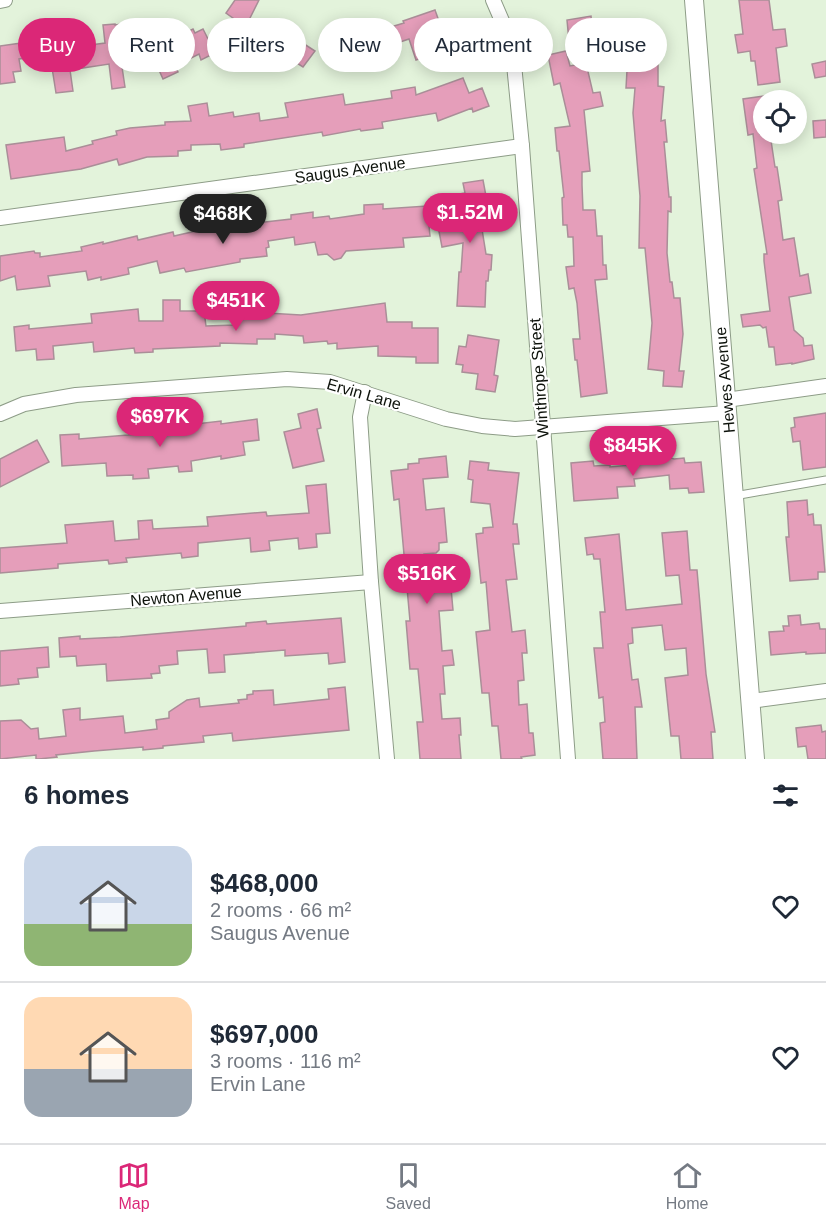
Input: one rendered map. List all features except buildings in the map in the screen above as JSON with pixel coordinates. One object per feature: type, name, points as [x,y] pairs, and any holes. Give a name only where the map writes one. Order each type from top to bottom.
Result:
[{"type":"street","points":[[0,1],[5,0]]},
{"type":"street","name":"Winthrope Street","points":[[493,0],[512,44],[522,146],[568,759]]},
{"type":"street","name":"Hewes Avenue","points":[[694,0],[755,759]]},
{"type":"street","name":"Saugus Avenue","points":[[0,218],[522,146]]},
{"type":"street","name":"Ervin Lane","points":[[0,414],[24,404],[76,395],[287,379],[330,382],[446,419],[514,429],[543,428],[727,407],[826,386]]},
{"type":"street","points":[[365,392],[360,417],[371,582],[387,759]]},
{"type":"street","name":"Newton Avenue","points":[[0,611],[371,582]]},
{"type":"street","points":[[751,701],[826,691]]},
{"type":"lane","points":[[734,496],[826,480]]}]
